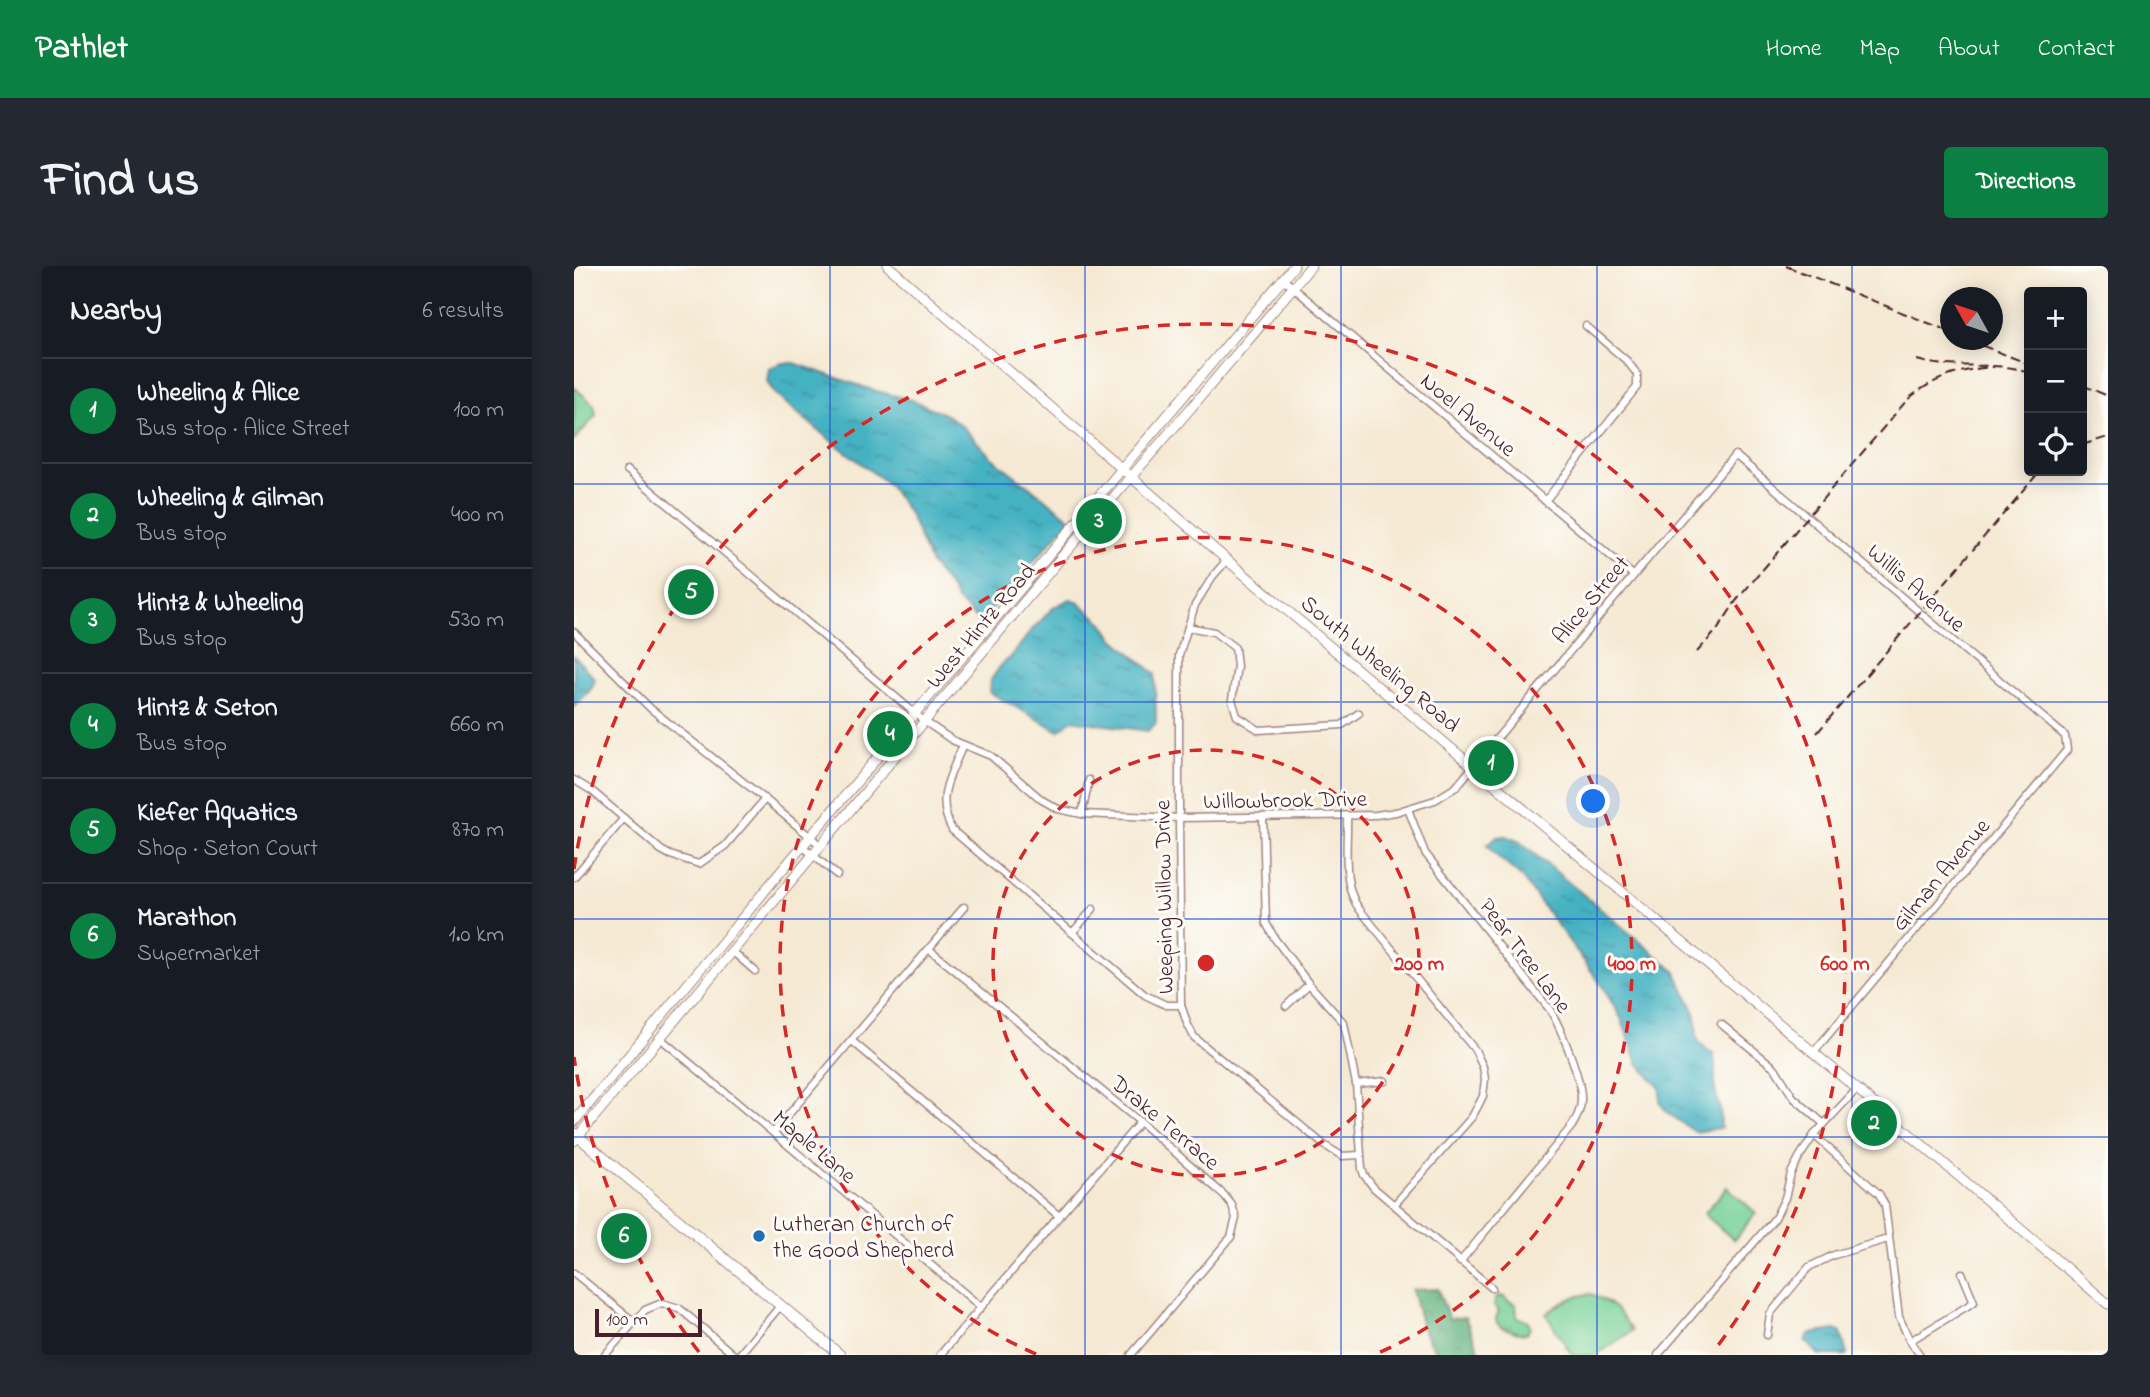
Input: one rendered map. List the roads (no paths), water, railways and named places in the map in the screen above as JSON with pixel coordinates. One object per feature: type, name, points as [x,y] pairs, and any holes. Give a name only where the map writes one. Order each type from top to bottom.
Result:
[{"type":"main road","name":"South Wheeling Road","points":[[888,266],[1227,560],[1857,1089],[2108,1304]]},
{"type":"main road","name":"West Hintz Road","points":[[574,1122],[802,846],[1294,266]]},
{"type":"main road","name":"West Hintz Road","points":[[575,1136],[1311,266]]},
{"type":"main road","points":[[575,1136],[840,1355]]},
{"type":"street","name":"Noel Avenue","points":[[1283,279],[1633,575]]},
{"type":"street","points":[[1545,501],[1637,387],[1637,374],[1627,361],[1586,326]]},
{"type":"street","name":"Alice Street","points":[[1474,766],[1735,455]]},
{"type":"street","name":"Willis Avenue","points":[[1735,455],[2065,736],[2067,750]]},
{"type":"street","name":"Willowbrook Drive","points":[[627,470],[924,721],[963,745],[991,756],[1058,809],[1082,814],[1179,818],[1387,814],[1435,800],[1456,787],[1474,766]]},
{"type":"street","name":"Weeping Willow Drive","points":[[1227,560],[1213,576],[1195,605],[1179,655],[1181,1005],[1195,1037],[1324,1146],[1342,1156],[1360,1155]]},
{"type":"street","points":[[1188,626],[1214,632],[1235,648],[1237,666],[1232,700],[1237,716],[1259,730],[1342,726],[1359,713]]},
{"type":"street","points":[[574,632],[651,709],[820,845]]},
{"type":"street","points":[[963,745],[944,796],[945,812],[952,830],[1144,995],[1166,1004],[1181,1005]]},
{"type":"street","name":"Gilman Avenue","points":[[1813,1052],[2067,750]]},
{"type":"street","points":[[574,780],[592,791],[670,855],[699,864],[726,846],[765,799]]},
{"type":"street","points":[[1082,814],[1089,780]]},
{"type":"street","name":"Pear Tree Lane","points":[[1408,809],[1425,853],[1557,1021],[1581,1093],[1580,1110],[1572,1126],[1460,1262]]},
{"type":"street","points":[[1347,816],[1348,884],[1352,898],[1475,1050],[1485,1079],[1483,1096],[1472,1116],[1394,1205]]},
{"type":"street","points":[[574,877],[624,818]]},
{"type":"street","points":[[1263,818],[1266,923],[1309,984],[1344,1023],[1356,1084],[1360,1155],[1364,1175],[1369,1183],[1492,1288]]},
{"type":"street","points":[[802,846],[837,875]]},
{"type":"street","points":[[773,1133],[964,907]]},
{"type":"street","points":[[1072,933],[1093,909]]},
{"type":"street","name":"Drake Terrace","points":[[929,949],[1140,1122],[1229,1199],[1236,1218],[1231,1237],[1131,1355]]},
{"type":"street","points":[[732,951],[755,971]]},
{"type":"street","points":[[1286,1006],[1309,984]]},
{"type":"street","points":[[1721,1024],[1775,1068],[1793,1097],[1824,1124]]},
{"type":"street","name":"Maple Lane","points":[[660,1038],[981,1307]]},
{"type":"street","points":[[852,1041],[1059,1216]]},
{"type":"street","points":[[1356,1084],[1385,1081]]},
{"type":"street","points":[[1658,1355],[1775,1218],[1800,1156],[1814,1135],[1857,1089]]},
{"type":"street","points":[[940,1355],[1140,1122]]},
{"type":"street","points":[[1814,1135],[1879,1194],[1885,1205],[1899,1317],[1920,1355]]},
{"type":"street","points":[[1767,1335],[1770,1314],[1809,1267],[1835,1255],[1888,1240]]},
{"type":"street","points":[[574,1273],[633,1321]]},
{"type":"street","points":[[1910,1341],[1974,1302],[1962,1273]]},
{"type":"street","points":[[605,1355],[645,1310],[662,1303],[678,1308],[736,1355],[781,1305]]},
{"type":"water","points":[[782,363],[794,363],[869,389],[915,401],[947,415],[963,427],[992,458],[1071,519],[980,622],[956,599],[931,564],[909,513],[888,484],[774,393],[767,381],[769,368]]},
{"type":"water","points":[[1070,599],[1103,623],[1113,638],[1155,674],[1156,723],[1148,731],[1071,720],[1059,731],[989,692],[991,680],[1002,664],[1054,607]]},
{"type":"water","points":[[574,656],[595,679],[591,689],[574,707]]},
{"type":"water","points":[[1505,836],[1520,842],[1675,971],[1696,1015],[1697,1038],[1701,1045],[1713,1054],[1721,1128],[1695,1132],[1668,1113],[1660,1103],[1660,1088],[1638,1063],[1621,1018],[1601,984],[1523,879],[1487,845],[1497,837]]},
{"type":"water","points":[[1836,1330],[1841,1333],[1847,1355],[1819,1355],[1805,1340],[1809,1334]]},
{"type":"railway","points":[[1786,266],[1940,328]]},
{"type":"railway","points":[[1993,350],[2024,362]]},
{"type":"railway","points":[[1917,360],[1945,365],[2024,371]]},
{"type":"railway","points":[[1697,652],[1718,629],[1736,601],[1907,400],[1948,376],[1994,367]]},
{"type":"railway","points":[[2087,387],[2108,396]]},
{"type":"railway","points":[[2087,443],[2108,437]]},
{"type":"railway","points":[[1817,733],[2036,476]]},
{"type":"place","name":"Hintz & Wheeling","points":[[1099,521]]},
{"type":"place","name":"Kiefer Aquatics","points":[[691,592]]},
{"type":"place","name":"Hintz & Seton","points":[[890,734]]},
{"type":"place","name":"Wheeling & Alice","points":[[1491,763]]},
{"type":"place","name":"Wheeling & Gilman","points":[[1874,1123]]},
{"type":"place","name":"Marathon","points":[[624,1236]]},
{"type":"place","name":"Lutheran Church of the Good Shepherd","points":[[759,1236]]}]
